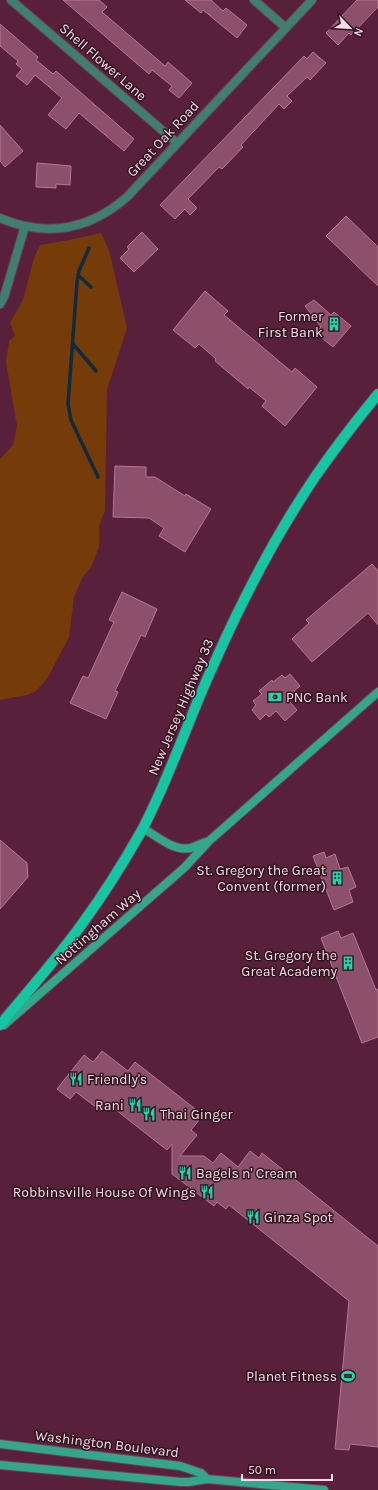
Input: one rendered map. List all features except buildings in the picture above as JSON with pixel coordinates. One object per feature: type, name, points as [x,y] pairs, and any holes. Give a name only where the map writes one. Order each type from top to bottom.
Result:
[{"type":"main road","name":"New Jersey Highway 33","points":[[0,1025],[57,958],[108,887],[143,828],[164,786],[212,668],[239,609],[266,558],[315,477],[349,430],[378,394]]},
{"type":"street","name":"Shell Flower Lane","points":[[11,0],[178,143]]},
{"type":"street","points":[[254,0],[286,28]]},
{"type":"street","name":"Great Oak Road","points":[[0,218],[25,226],[42,229],[62,228],[80,224],[98,217],[115,207],[178,143],[312,0]]},
{"type":"street","points":[[0,304],[4,297],[25,226]]},
{"type":"street","name":"Nottingham Way","points":[[0,1028],[184,868],[209,841],[378,692]]},
{"type":"street","name":"Nottingham Way","points":[[143,828],[180,848],[190,848],[209,841]]},
{"type":"street","name":"Washington Boulevard","points":[[0,1444],[180,1466],[200,1473],[207,1479]]},
{"type":"street","name":"Washington Boulevard","points":[[0,1464],[181,1482],[194,1482],[207,1479],[324,1490]]},
{"type":"shaded area","points":[[101,233],[109,250],[127,328],[107,390],[105,511],[99,526],[99,547],[91,567],[82,578],[74,597],[69,637],[47,679],[36,691],[27,695],[0,700],[0,459],[13,445],[17,426],[6,362],[9,341],[15,336],[10,323],[23,300],[34,258],[40,245]]},
{"type":"waterway","points":[[89,248],[79,271],[77,282],[68,404],[71,420],[98,477]]},
{"type":"waterway","points":[[78,275],[91,287]]},
{"type":"waterway","points":[[73,344],[96,371]]},
{"type":"place","name":"Former First Bank","points":[[334,324]]},
{"type":"place","name":"PNC Bank","points":[[275,697]]},
{"type":"place","name":"St. Gregory the Great Convent (former)","points":[[337,878]]},
{"type":"place","name":"St. Gregory the Great Academy","points":[[348,963]]},
{"type":"place","name":"Friendly's","points":[[76,1079]]},
{"type":"place","name":"Rani","points":[[135,1105]]},
{"type":"place","name":"Thai Ginger","points":[[149,1114]]},
{"type":"place","name":"Bagels n' Cream","points":[[185,1173]]},
{"type":"place","name":"Robbinsville House Of Wings","points":[[207,1192]]},
{"type":"place","name":"Ginza Spot","points":[[253,1217]]},
{"type":"place","name":"Planet Fitness","points":[[348,1376]]}]
